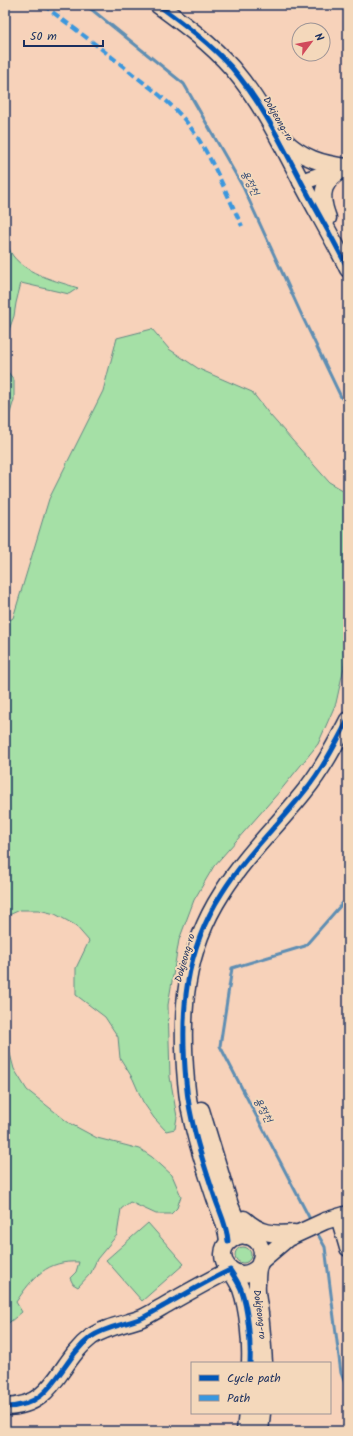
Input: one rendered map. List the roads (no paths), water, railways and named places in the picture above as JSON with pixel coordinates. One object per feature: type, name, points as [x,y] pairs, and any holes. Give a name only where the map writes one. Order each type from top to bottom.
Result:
[{"type":"street","name":"Dokjeong-ro","points":[[158,5],[200,38],[232,68],[254,97],[275,130],[347,267]]},
{"type":"street","points":[[275,130],[289,144],[306,157],[329,165],[347,167]]},
{"type":"street","points":[[302,182],[324,173],[347,167]]},
{"type":"street","points":[[347,167],[334,174],[328,181],[322,198],[323,206],[347,267]]},
{"type":"street","name":"Dokjeong-ro","points":[[226,1247],[227,1232],[211,1186],[188,1103],[183,1016],[186,983],[195,949],[212,910],[221,894],[240,868],[317,775],[328,758],[348,720]]},
{"type":"street","name":"Dokjeong-ro","points":[[185,1051],[192,1080],[224,1188],[235,1217],[250,1237]]},
{"type":"street","points":[[224,1188],[237,1211],[254,1227],[263,1232],[273,1234],[298,1232]]},
{"type":"street","points":[[200,1285],[207,1280],[216,1268],[226,1247],[234,1238],[240,1236],[273,1240],[337,1217],[348,1248]]},
{"type":"street","points":[[226,1247],[226,1266],[236,1274],[248,1274],[254,1271],[279,1244],[298,1232]]},
{"type":"street","points":[[250,1237],[258,1242],[261,1248],[260,1263]]},
{"type":"street","name":"Dokjeong-ro","points":[[260,1263],[257,1293],[264,1362]]},
{"type":"street","name":"Dokjeong-ro","points":[[230,1270],[241,1290],[244,1303],[250,1340],[250,1362]]},
{"type":"street","points":[[5,1407],[23,1405],[48,1390],[77,1350],[92,1336],[142,1318],[230,1270]]},
{"type":"street","points":[[200,1285],[212,1282],[226,1284],[233,1288],[244,1303]]},
{"type":"street","points":[[245,1431],[247,1414]]},
{"type":"street","points":[[260,1431],[262,1414]]},
{"type":"waterway","name":"용정천","points":[[86,5],[184,84],[243,187],[303,318],[341,397],[348,406]]},
{"type":"waterway","name":"용정천","points":[[312,1223],[220,1046],[232,968],[305,946],[348,897]]},
{"type":"waterway","name":"용정천","points":[[316,1231],[325,1247],[341,1373],[348,1391]]}]
